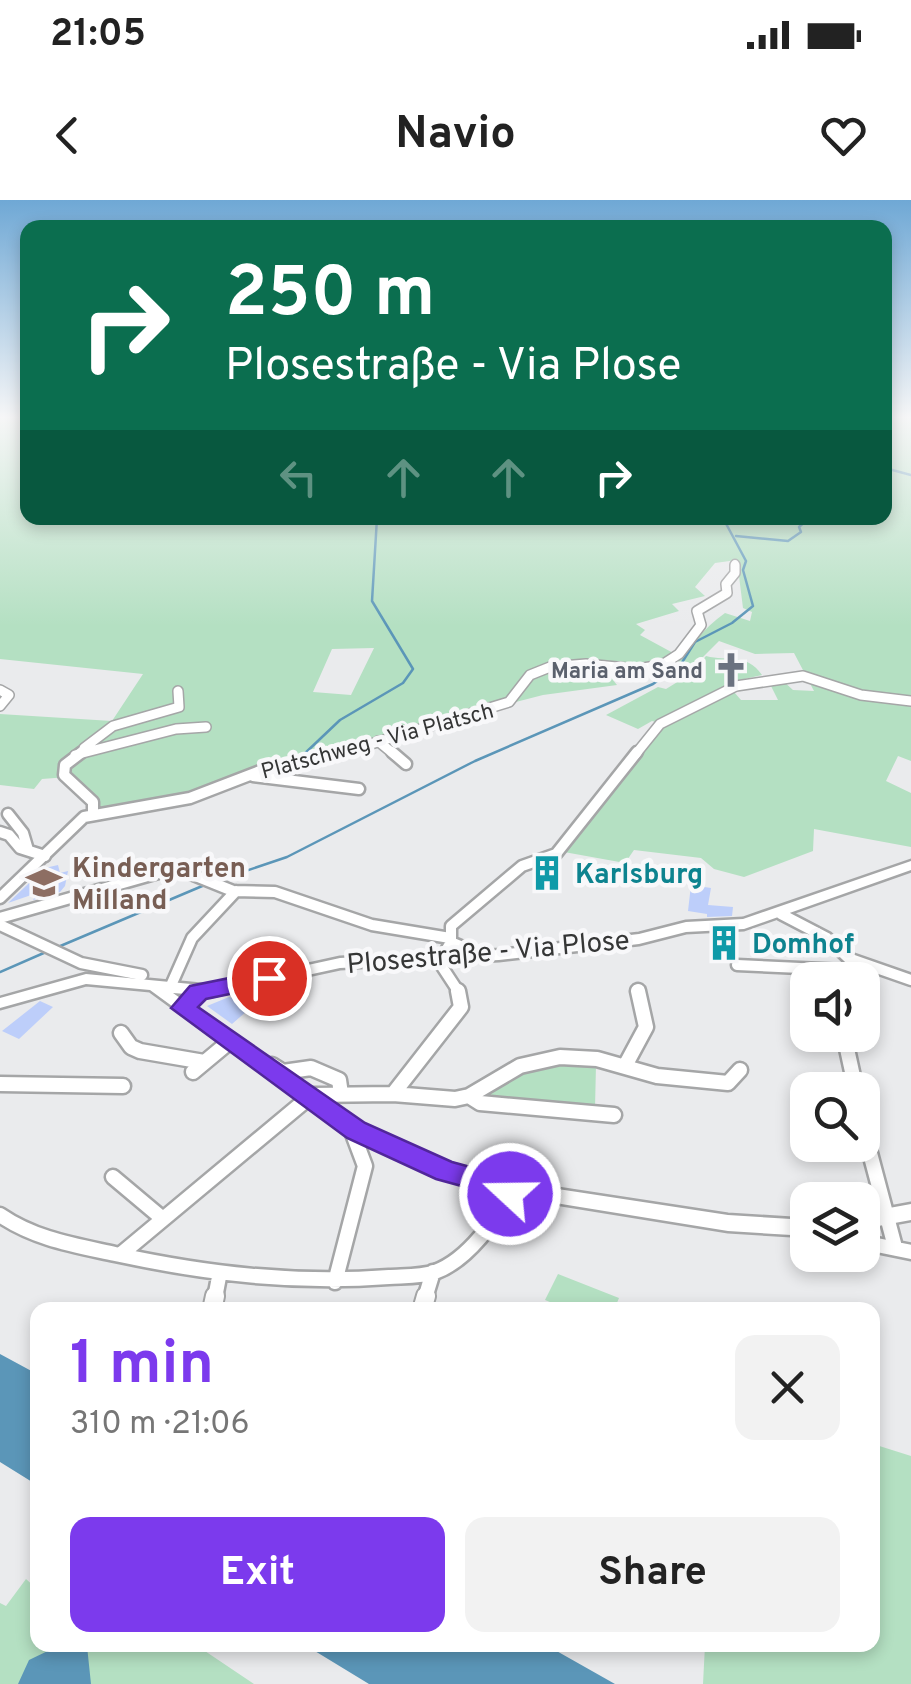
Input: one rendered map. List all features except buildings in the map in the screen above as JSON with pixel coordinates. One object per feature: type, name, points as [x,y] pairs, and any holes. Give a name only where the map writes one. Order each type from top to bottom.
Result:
[{"type":"street","points":[[665,665],[679,654],[701,625],[697,611],[725,596],[735,563]]},
{"type":"street","name":"Platschweg - Via Platsch","points":[[93,815],[190,798],[249,775],[502,705],[513,699],[530,675],[550,667],[586,664],[637,669],[665,665],[689,672]]},
{"type":"street","points":[[393,1094],[461,1007],[462,997],[440,966],[451,926],[522,866],[556,854],[660,724],[736,686],[803,676],[861,695],[911,701]]},
{"type":"street","points":[[0,690],[9,695],[0,706]]},
{"type":"street","points":[[0,898],[77,821],[93,815],[93,802],[68,782],[63,772],[80,751],[113,726],[179,707],[178,692]]},
{"type":"street","points":[[80,751],[176,729],[206,727]]},
{"type":"street","points":[[378,742],[406,764]]},
{"type":"street","name":"Platschweg - Via Platsch","points":[[249,775],[360,789]]},
{"type":"street","points":[[8,814],[23,833],[28,850]]},
{"type":"street","points":[[0,832],[44,856]]},
{"type":"street","name":"Plosestraße - Via Plose","points":[[0,1003],[86,979],[116,979],[198,992],[340,963],[499,956],[639,938],[686,926],[744,924],[911,865]]},
{"type":"street","points":[[0,922],[181,868],[236,891],[275,892],[372,925],[450,940],[470,950]]},
{"type":"street","points":[[155,984],[236,891]]},
{"type":"street","points":[[780,914],[828,938],[856,962],[911,980]]},
{"type":"street","points":[[0,922],[81,963],[155,984],[307,1099],[356,1130],[446,1172],[512,1189],[728,1224],[790,1227]]},
{"type":"street","points":[[840,951],[842,962]]},
{"type":"street","points":[[737,965],[790,970]]},
{"type":"street","points":[[624,1066],[646,1026],[638,991]]},
{"type":"street","points":[[183,1008],[198,992]]},
{"type":"street","points":[[121,1033],[131,1047],[198,1067],[228,1042]]},
{"type":"street","points":[[120,1255],[312,1095],[393,1094],[455,1099],[468,1096],[533,1060],[579,1058],[657,1076],[728,1083],[740,1070]]},
{"type":"street","points":[[272,1065],[283,1072],[311,1068],[339,1080],[341,1094]]},
{"type":"street","points":[[0,1085],[123,1086]]},
{"type":"street","points":[[468,1096],[480,1103],[614,1116]]},
{"type":"street","points":[[335,1282],[339,1248],[366,1170],[364,1155],[353,1134],[356,1130]]},
{"type":"street","points":[[874,1162],[895,1248]]},
{"type":"street","points":[[113,1177],[163,1219]]},
{"type":"street","points":[[0,1215],[31,1236],[219,1277],[335,1282],[433,1272],[459,1257],[501,1211],[512,1189]]},
{"type":"street","points":[[880,1219],[911,1212]]},
{"type":"street","points":[[880,1245],[911,1252]]},
{"type":"street","points":[[424,1302],[433,1272]]},
{"type":"street","points":[[214,1302],[219,1277]]},
{"type":"green space","points":[[0,487],[20,487],[20,525],[892,525],[892,487],[911,487],[911,761],[898,756],[886,781],[911,793],[911,847],[814,829],[813,851],[744,877],[714,869],[701,858],[634,850],[625,863],[564,852],[666,725],[652,721],[638,729],[606,715],[658,687],[666,689],[692,673],[706,656],[743,660],[762,675],[727,683],[736,689],[734,692],[741,700],[778,700],[769,682],[782,680],[793,690],[814,691],[794,653],[755,654],[719,641],[690,670],[669,664],[725,613],[750,621],[752,612],[743,608],[737,560],[715,563],[695,587],[705,596],[672,604],[679,611],[636,624],[645,630],[640,635],[675,654],[660,664],[604,669],[617,685],[543,695],[335,749],[184,797],[100,811],[97,802],[68,777],[42,779],[34,789],[0,785],[0,714],[112,721],[143,674],[0,659]],"holes":[[[374,648],[351,695],[313,692],[332,649]]]},
{"type":"green space","points":[[562,1062],[596,1065],[595,1108],[487,1099],[482,1095],[516,1073]]},
{"type":"green space","points":[[558,1274],[619,1298],[617,1302],[545,1300]]},
{"type":"green space","points":[[880,1446],[911,1456],[911,1684],[703,1684],[705,1652],[880,1652]]},
{"type":"green space","points":[[26,1579],[30,1583],[30,1652],[206,1652],[254,1684],[0,1684],[0,1603],[6,1606]]},
{"type":"water","points":[[0,1354],[30,1370],[30,1481],[0,1462]]},
{"type":"water","points":[[46,1652],[88,1652],[91,1684],[18,1684],[29,1660]]},
{"type":"water","points":[[316,1652],[558,1652],[615,1684],[369,1684]]},
{"type":"waterway","points":[[301,757],[340,720],[403,683],[413,669],[372,601],[377,525]]},
{"type":"waterway","points":[[681,664],[695,642],[732,623],[753,606],[743,570],[746,561],[727,525]]},
{"type":"waterway","points":[[736,536],[788,541],[801,532],[801,525]]},
{"type":"waterway","points":[[219,880],[287,857],[475,761],[653,684],[670,672]]},
{"type":"waterway","points":[[58,947],[207,884]]},
{"type":"waterway","points":[[0,972],[46,952]]},
{"type":"place","name":"Maria am Sand","points":[[731,670]]},
{"type":"place","name":"Karlsburg","points":[[547,873]]},
{"type":"place","name":"Kindergarten Milland","points":[[44,883]]},
{"type":"place","name":"Domhof","points":[[724,943]]},
{"type":"route","points":[[269,978],[198,992],[183,1008],[356,1130],[446,1172],[512,1189],[510,1194]]}]
